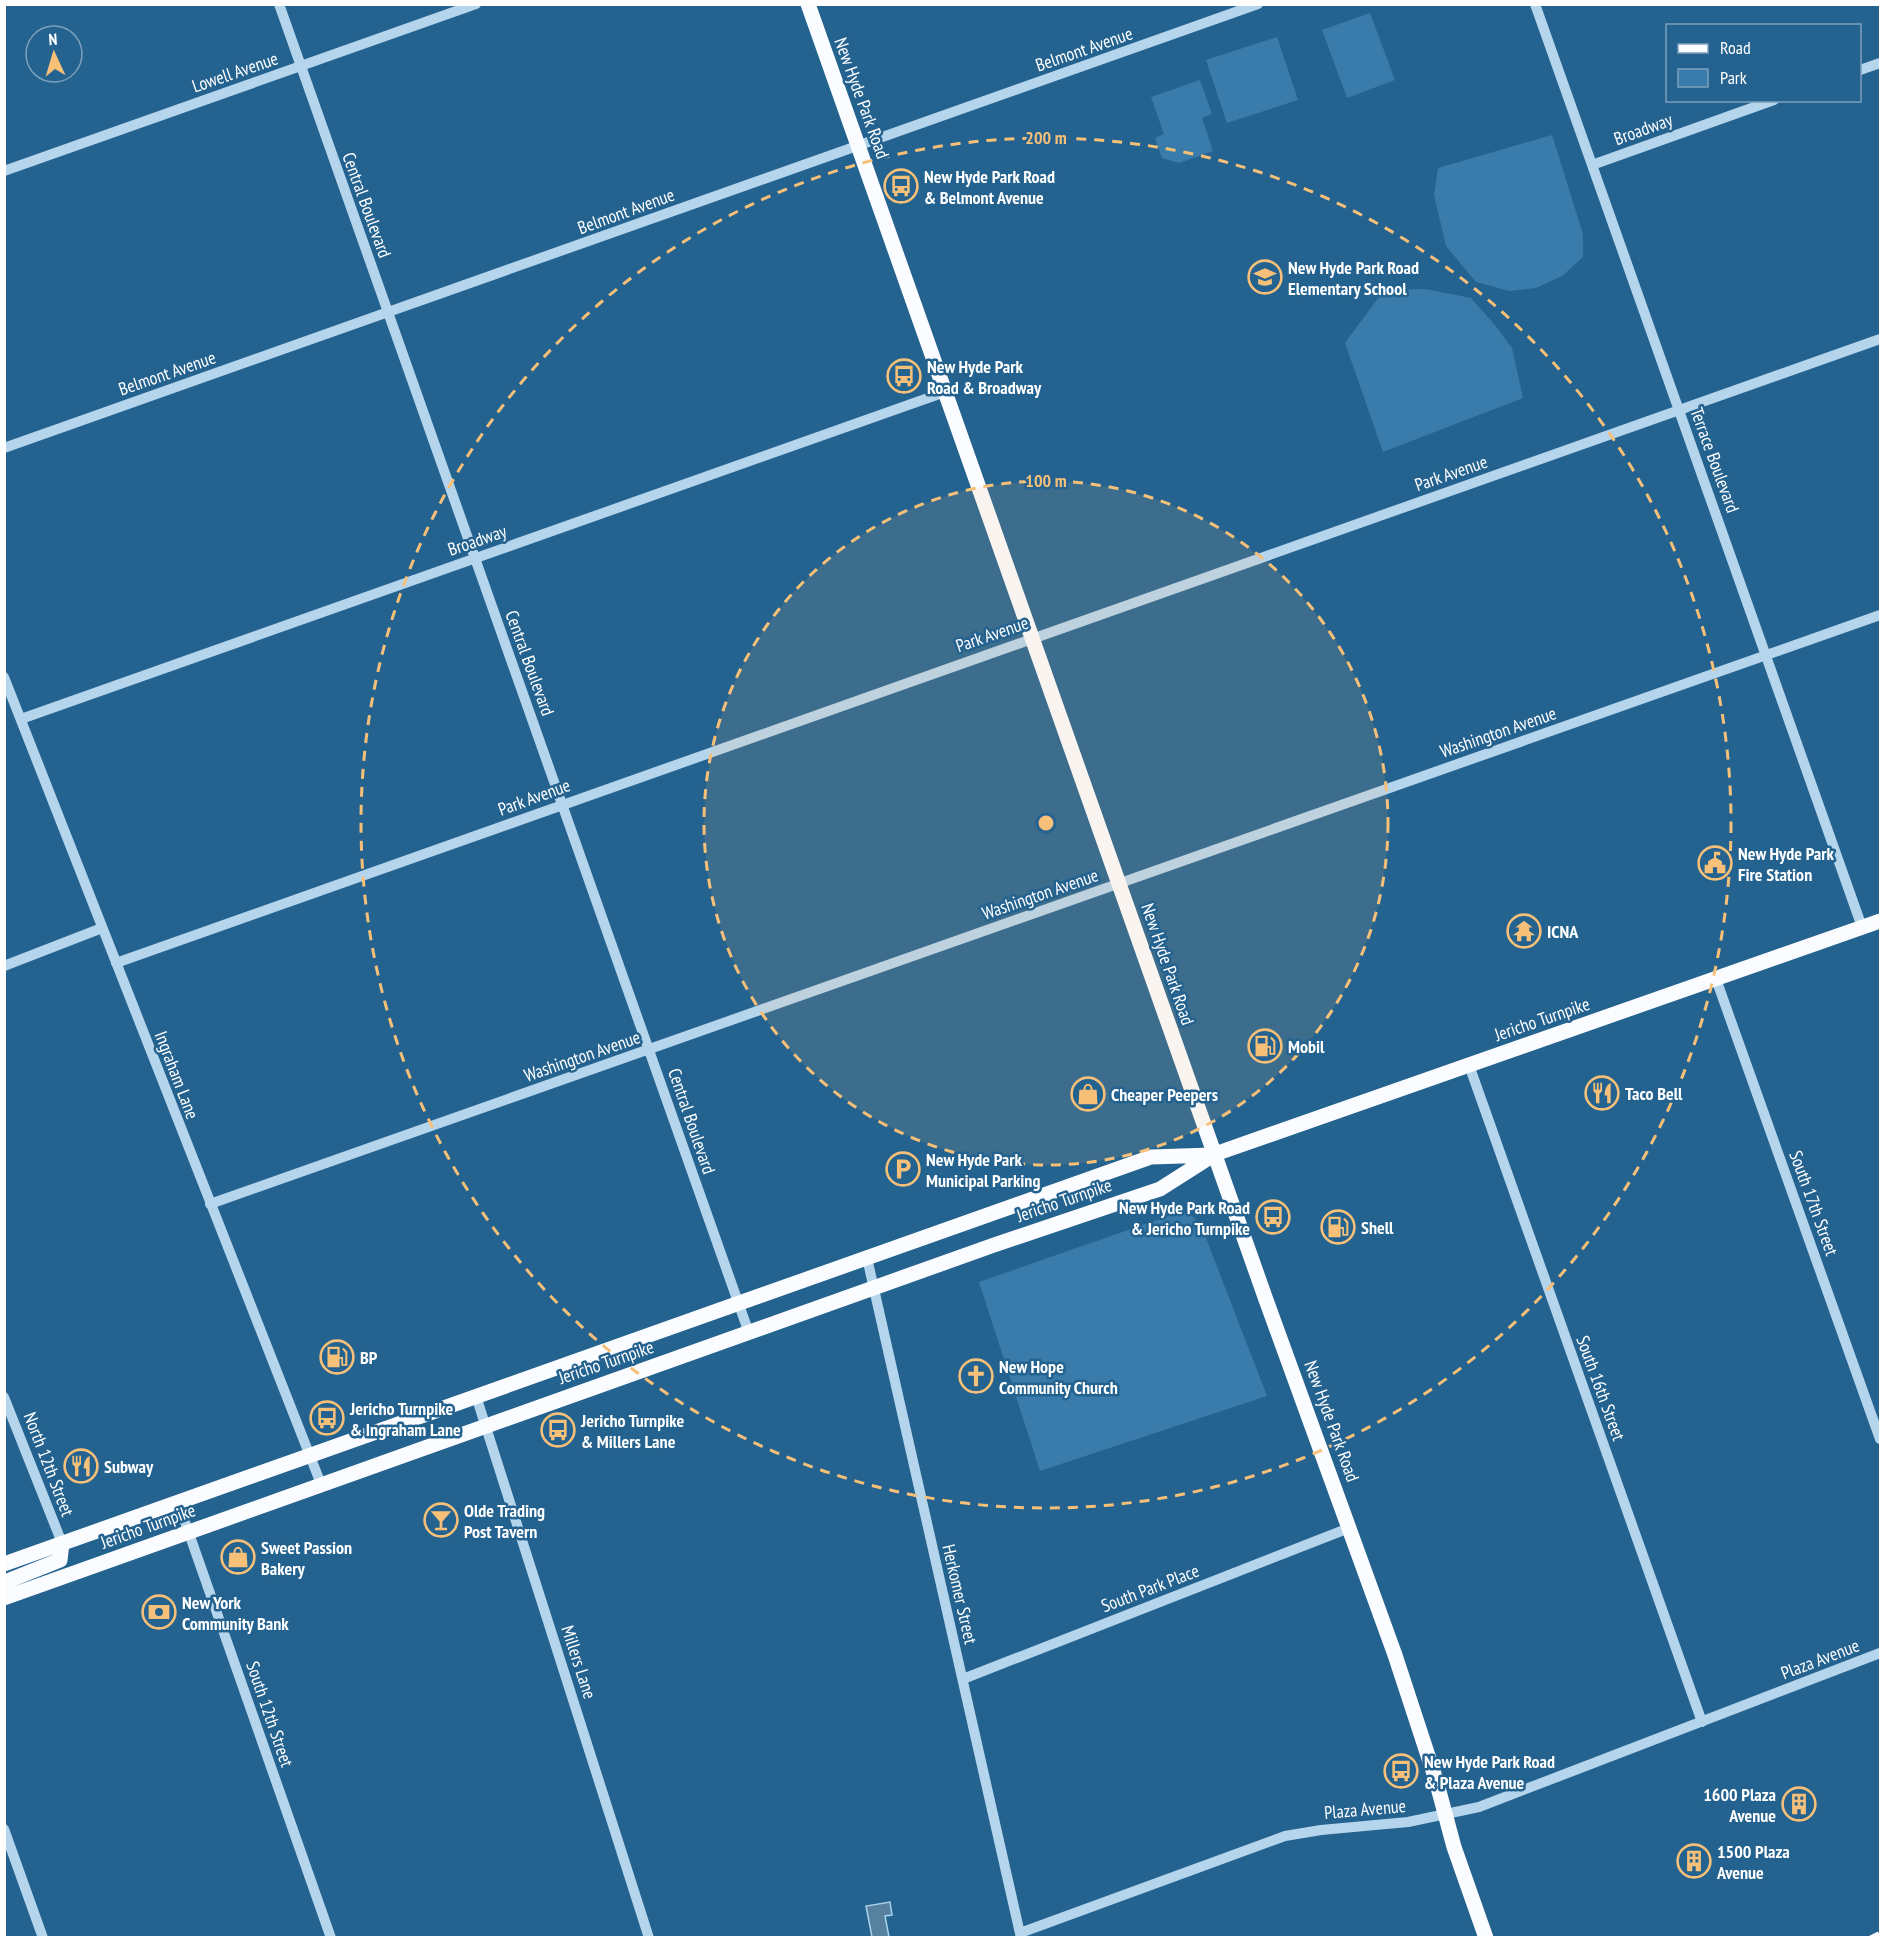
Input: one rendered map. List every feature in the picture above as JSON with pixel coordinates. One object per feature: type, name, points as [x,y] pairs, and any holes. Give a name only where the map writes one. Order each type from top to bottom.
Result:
[{"type":"main road","name":"New Hyde Park Road","points":[[808,4],[1031,638],[1405,1683],[1454,1847],[1486,1938]]},
{"type":"main road","name":"Jericho Turnpike","points":[[4,1598],[994,1245],[1160,1189],[1215,1155],[1881,921]]},
{"type":"main road","name":"Jericho Turnpike","points":[[4,1564],[1151,1157],[1215,1155]]},
{"type":"main road","points":[[4,1590],[10,1580],[60,1560],[62,1543]]},
{"type":"street","name":"Central Boulevard","points":[[279,4],[749,1333]]},
{"type":"street","name":"Lowell Avenue","points":[[4,171],[476,4]]},
{"type":"street","name":"Belmont Avenue","points":[[4,448],[1258,4]]},
{"type":"street","name":"Terrace Boulevard","points":[[1535,4],[1862,927]]},
{"type":"street","points":[[1861,70],[1881,63]]},
{"type":"street","name":"Broadway","points":[[1592,165],[1768,102]]},
{"type":"street","name":"Park Avenue","points":[[116,963],[1881,339]]},
{"type":"street","name":"Broadway","points":[[21,719],[945,392]]},
{"type":"street","name":"Washington Avenue","points":[[210,1204],[1881,615]]},
{"type":"street","name":"Ingraham Lane","points":[[4,677],[321,1485]]},
{"type":"street","points":[[4,966],[102,928]]},
{"type":"street","name":"South 17th Street","points":[[1716,979],[1881,1439]]},
{"type":"street","name":"South 16th Street","points":[[1469,1065],[1702,1722]]},
{"type":"street","name":"Herkomer Street","points":[[867,1258],[1021,1935]]},
{"type":"street","name":"North 12th Street","points":[[4,1396],[62,1543]]},
{"type":"street","name":"Millers Lane","points":[[477,1396],[649,1938]]},
{"type":"street","name":"South 12th Street","points":[[178,1502],[331,1938]]},
{"type":"street","name":"South Park Place","points":[[963,1679],[1349,1528]]},
{"type":"street","name":"Plaza Avenue","points":[[1021,1935],[1269,1840],[1304,1832],[1408,1822],[1487,1804],[1881,1653]]},
{"type":"street","points":[[4,1829],[43,1938]]},
{"type":"green space","points":[[1370,13],[1395,80],[1347,98],[1322,30]]},
{"type":"green space","points":[[1277,37],[1298,100],[1227,123],[1206,60]]},
{"type":"green space","points":[[1200,80],[1212,114],[1202,118],[1213,151],[1179,163],[1162,158],[1155,138],[1164,134],[1151,97]]},
{"type":"green space","points":[[1552,135],[1583,234],[1583,257],[1562,276],[1536,288],[1509,291],[1476,282],[1446,246],[1434,195],[1438,168]]},
{"type":"green space","points":[[1425,289],[1471,298],[1512,348],[1523,398],[1383,452],[1345,343],[1384,290]]},
{"type":"green space","points":[[1177,1213],[1189,1213],[1201,1225],[1267,1396],[1040,1471],[979,1282]]},
{"type":"shaded area","points":[[890,1902],[892,1915],[885,1916],[889,1937],[872,1937],[866,1906]]},
{"type":"railway","points":[[1870,1938],[1880,1933]]},
{"type":"place","name":"New Hyde Park Road & Belmont Avenue","points":[[901,186]]},
{"type":"place","name":"New Hyde Park Road Elementary School","points":[[1265,277]]},
{"type":"place","name":"New Hyde Park Road & Broadway","points":[[904,376]]},
{"type":"place","name":"New Hyde Park Fire Station","points":[[1715,863]]},
{"type":"place","name":"ICNA","points":[[1524,931]]},
{"type":"place","name":"Mobil","points":[[1265,1046]]},
{"type":"place","name":"Taco Bell","points":[[1602,1093]]},
{"type":"place","name":"Cheaper Peepers","points":[[1088,1094]]},
{"type":"place","name":"New Hyde Park Municipal Parking","points":[[903,1169]]},
{"type":"place","name":"New Hyde Park Road & Jericho Turnpike","points":[[1273,1217]]},
{"type":"place","name":"Shell","points":[[1338,1227]]},
{"type":"place","name":"BP","points":[[337,1357]]},
{"type":"place","name":"New Hope Community Church","points":[[976,1376]]},
{"type":"place","name":"Jericho Turnpike & Ingraham Lane","points":[[327,1418]]},
{"type":"place","name":"Jericho Turnpike & Millers Lane","points":[[558,1430]]},
{"type":"place","name":"Subway","points":[[81,1466]]},
{"type":"place","name":"Olde Trading Post Tavern","points":[[441,1520]]},
{"type":"place","name":"Sweet Passion Bakery","points":[[238,1557]]},
{"type":"place","name":"New York Community Bank","points":[[159,1612]]},
{"type":"place","name":"New Hyde Park Road & Plaza Avenue","points":[[1401,1771]]},
{"type":"place","name":"1600 Plaza Avenue","points":[[1799,1804]]},
{"type":"place","name":"1500 Plaza Avenue","points":[[1694,1861]]}]
